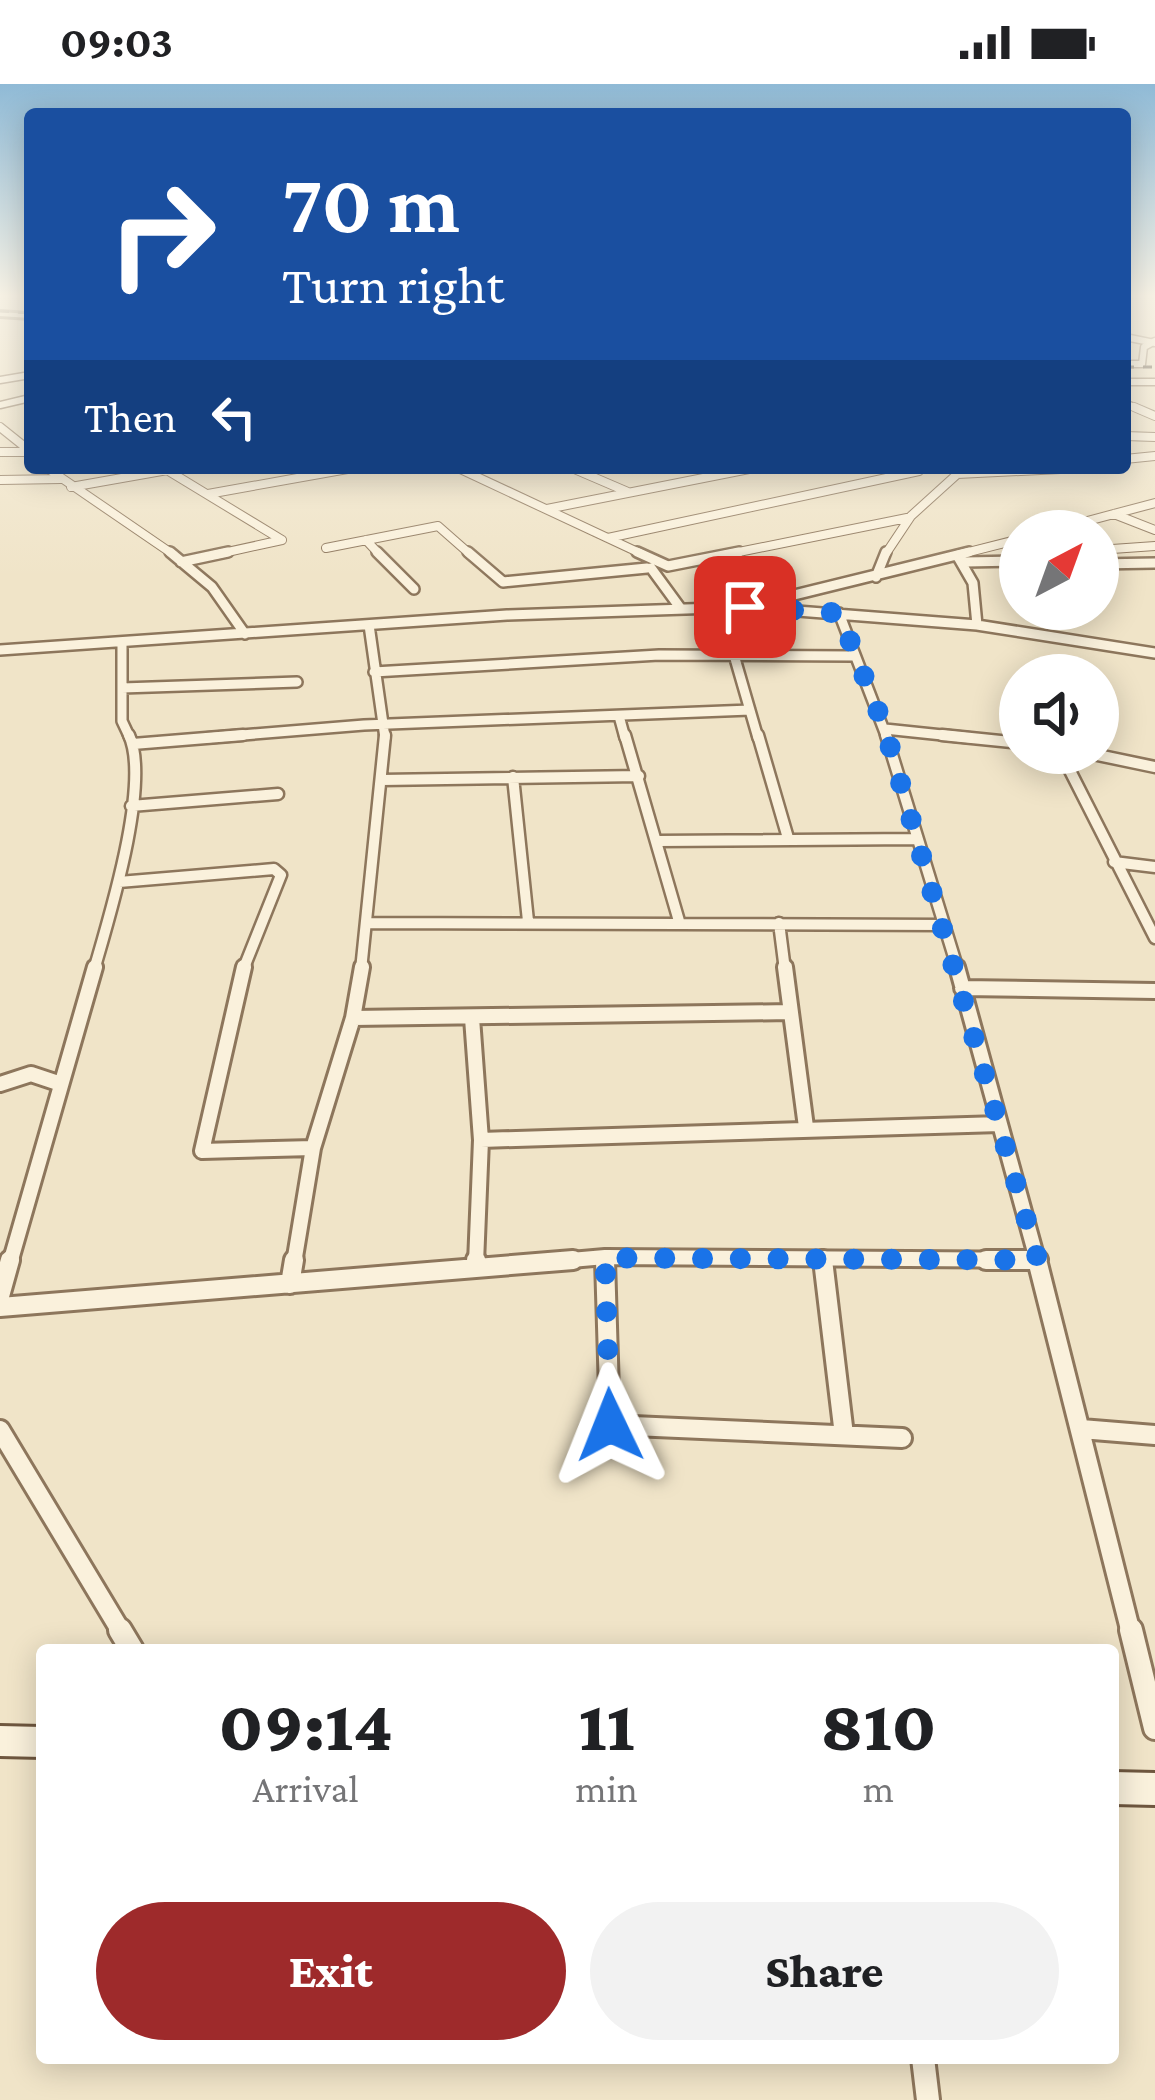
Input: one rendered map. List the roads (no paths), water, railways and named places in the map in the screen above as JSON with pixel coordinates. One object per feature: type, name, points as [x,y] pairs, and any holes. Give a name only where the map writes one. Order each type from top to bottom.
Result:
[{"type":"main road","points":[[0,1741],[36,1742]]},
{"type":"main road","points":[[1119,1788],[1155,1789]]},
{"type":"street","points":[[0,427],[24,446]]},
{"type":"street","points":[[55,474],[181,562],[239,619],[245,634]]},
{"type":"street","points":[[71,488],[146,474]]},
{"type":"street","points":[[174,474],[282,540],[181,562]]},
{"type":"street","points":[[208,494],[320,474]]},
{"type":"street","points":[[471,474],[668,566]]},
{"type":"street","points":[[586,474],[629,493]]},
{"type":"street","points":[[707,474],[712,476]]},
{"type":"street","points":[[545,509],[722,474]]},
{"type":"street","points":[[608,538],[896,474]]},
{"type":"street","points":[[877,577],[884,550],[907,518],[957,474]]},
{"type":"street","points":[[4,493],[2,480],[62,479]]},
{"type":"street","points":[[1119,513],[1155,503]]},
{"type":"street","points":[[1119,516],[1155,530]]},
{"type":"street","points":[[326,548],[438,526],[503,582],[668,566],[907,518]]},
{"type":"street","points":[[366,540],[414,589]]},
{"type":"street","points":[[745,607],[961,560],[999,546]]},
{"type":"street","points":[[1119,549],[1155,546]]},
{"type":"street","points":[[961,560],[999,561]]},
{"type":"street","points":[[961,560],[973,583],[977,625]]},
{"type":"street","points":[[1119,564],[1155,563]]},
{"type":"street","points":[[1137,564],[1155,580]]},
{"type":"street","points":[[647,568],[681,609]]},
{"type":"street","points":[[0,650],[369,625],[745,607],[977,625],[1155,653]]},
{"type":"street","points":[[839,613],[885,729],[962,988],[1038,1260],[1155,1728]]},
{"type":"street","points":[[290,1284],[313,1148],[353,1018],[369,922],[386,726],[369,625]]},
{"type":"street","points":[[0,1296],[119,882],[131,806],[133,744],[122,721],[122,642]]},
{"type":"street","points":[[374,672],[734,655],[854,656]]},
{"type":"street","points":[[734,655],[788,838]]},
{"type":"street","points":[[122,688],[297,682]]},
{"type":"street","points":[[133,744],[386,726],[750,710]]},
{"type":"street","points":[[620,716],[679,921]]},
{"type":"street","points":[[885,729],[999,741]]},
{"type":"street","points":[[1119,759],[1155,766]]},
{"type":"street","points":[[1071,774],[1155,938]]},
{"type":"street","points":[[382,780],[639,776]]},
{"type":"street","points":[[513,777],[528,921]]},
{"type":"street","points":[[131,806],[278,794]]},
{"type":"street","points":[[658,841],[915,839]]},
{"type":"street","points":[[1114,862],[1155,867]]},
{"type":"street","points":[[119,882],[254,869],[274,869],[281,875],[236,988],[202,1151],[313,1148]]},
{"type":"street","points":[[369,922],[944,925]]},
{"type":"street","points":[[778,923],[806,1127]]},
{"type":"street","points":[[962,988],[1155,991]]},
{"type":"street","points":[[353,1018],[791,1012]]},
{"type":"street","points":[[472,1018],[481,1140],[476,1266]]},
{"type":"street","points":[[0,1084],[31,1074],[61,1084]]},
{"type":"street","points":[[481,1140],[1000,1124]]},
{"type":"street","points":[[0,1307],[605,1258],[1038,1260]]},
{"type":"street","points":[[605,1258],[610,1425],[902,1438]]},
{"type":"street","points":[[823,1258],[844,1435]]},
{"type":"street","points":[[1081,1429],[1155,1435]]},
{"type":"street","points":[[0,1430],[128,1644]]},
{"type":"street","points":[[924,2064],[928,2100]]}]
